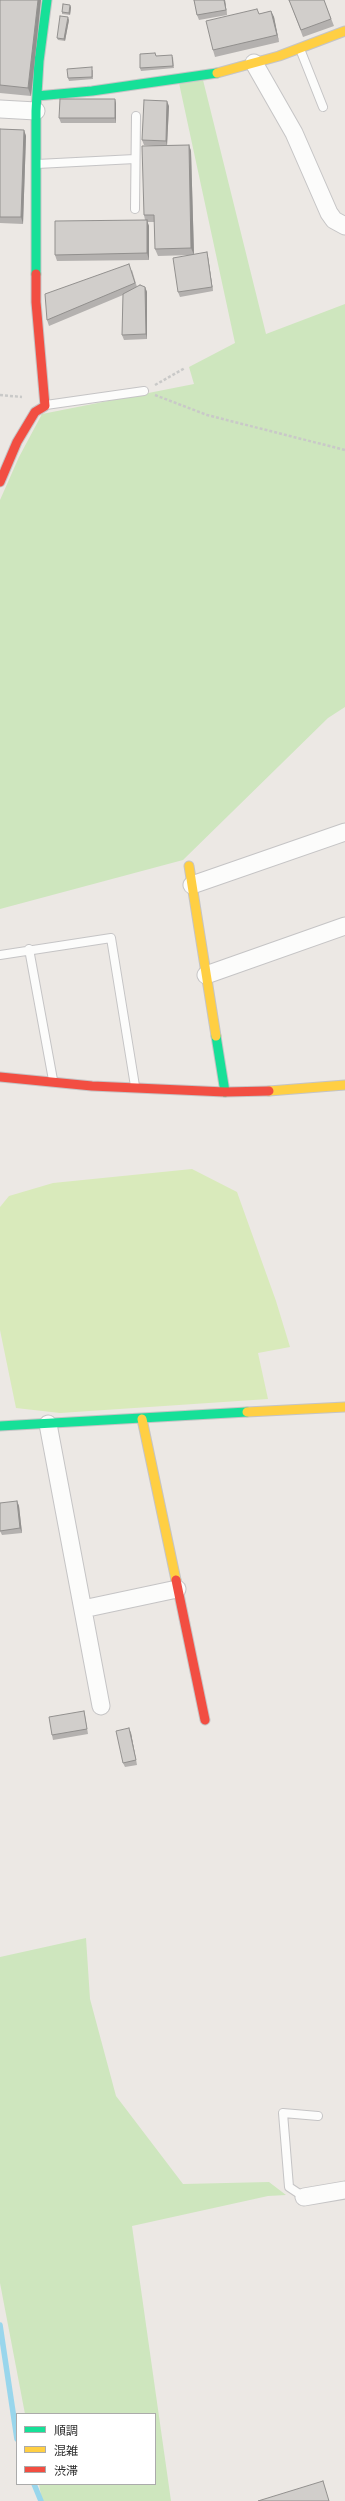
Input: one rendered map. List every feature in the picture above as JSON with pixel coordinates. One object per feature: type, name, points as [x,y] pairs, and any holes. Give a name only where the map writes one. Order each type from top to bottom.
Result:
[{"type":"street","points":[[0,482],[17,442],[35,412],[45,406],[36,302],[36,104],[39,61],[47,0]]},
{"type":"street","points":[[0,109],[36,104],[92,91],[170,78],[216,73],[300,48],[345,30]]},
{"type":"street","points":[[254,62],[294,133],[329,213],[334,220],[345,226]]},
{"type":"street","points":[[192,885],[345,832]]},
{"type":"street","points":[[189,866],[224,1092]]},
{"type":"street","points":[[206,975],[345,926]]},
{"type":"street","points":[[0,1077],[135,1089],[224,1092],[281,1091],[345,1085]]},
{"type":"street","points":[[0,1426],[345,1407]]},
{"type":"street","points":[[142,1419],[205,1720]]},
{"type":"street","points":[[48,1424],[101,1706]]},
{"type":"street","points":[[83,1609],[177,1589]]},
{"type":"street","points":[[304,2197],[345,2190]]},
{"type":"lane","points":[[300,48],[323,107]]},
{"type":"lane","points":[[135,209],[136,116]]},
{"type":"lane","points":[[36,164],[135,159]]},
{"type":"lane","points":[[45,406],[144,391]]},
{"type":"lane","points":[[0,955],[29,949],[111,938],[135,1089]]},
{"type":"lane","points":[[29,949],[54,1083]]},
{"type":"lane","points":[[304,2197],[289,2187],[283,2113],[318,2116]]},
{"type":"path","points":[[144,391],[185,368]]},
{"type":"path","points":[[144,391],[207,415],[345,450]]},
{"type":"green space","points":[[203,80],[266,334],[345,304],[345,707],[328,718],[183,860],[0,909],[0,500],[19,457],[42,414],[194,384],[189,367],[235,343],[179,83]]},
{"type":"green space","points":[[192,1169],[237,1192],[276,1301],[290,1347],[258,1353],[268,1399],[60,1413],[16,1408],[0,1330],[0,1207],[9,1196],[53,1183]]},
{"type":"green space","points":[[86,1938],[90,1999],[116,2096],[183,2184],[269,2182],[286,2195],[268,2196],[132,2226],[171,2501],[42,2501],[39,2485],[156,2485],[156,2413],[25,2413],[0,2283],[0,1957]]},
{"type":"building","points":[[0,0],[38,0],[28,88],[0,85]]},
{"type":"building","points":[[194,0],[224,0],[226,10],[197,15]]},
{"type":"building","points":[[289,0],[324,0],[331,19],[301,30]]},
{"type":"building","points":[[63,4],[70,5],[69,13],[62,12]]},
{"type":"building","points":[[257,9],[259,14],[271,11],[277,35],[213,50],[206,21]]},
{"type":"building","points":[[60,16],[68,17],[64,39],[57,38]]},
{"type":"building","points":[[155,53],[156,56],[172,55],[173,66],[140,68],[140,54]]},
{"type":"building","points":[[92,67],[92,77],[68,78],[67,69]]},
{"type":"building","points":[[60,99],[115,99],[115,118],[59,118]]},
{"type":"building","points":[[144,100],[167,101],[166,141],[142,140]]},
{"type":"building","points":[[0,129],[24,130],[21,217],[0,217]]},
{"type":"building","points":[[189,145],[191,248],[155,249],[154,215],[144,215],[142,146]]},
{"type":"building","points":[[147,220],[147,253],[55,255],[55,221]]},
{"type":"building","points":[[207,252],[212,287],[178,292],[173,258]]},
{"type":"building","points":[[129,264],[135,283],[47,320],[45,294]]},
{"type":"building","points":[[140,285],[145,287],[146,334],[122,335],[123,294]]},
{"type":"building","points":[[17,1501],[20,1528],[0,1531],[0,1503]]},
{"type":"building","points":[[84,1711],[87,1729],[52,1735],[49,1717]]},
{"type":"building","points":[[129,1728],[136,1760],[123,1763],[116,1731]]},
{"type":"building","points":[[323,2481],[329,2501],[258,2501]]},
{"type":"waterway","points":[[0,2325],[16,2432]]},
{"type":"waterway","points":[[34,2485],[41,2501]]},
{"type":"traffic: fast","points":[[36,274],[36,111],[39,61],[47,0]]},
{"type":"traffic: fast","points":[[37,96],[92,91],[217,73]]},
{"type":"traffic: fast","points":[[216,1036],[225,1092]]},
{"type":"traffic: fast","points":[[0,1426],[247,1412]]},
{"type":"traffic: slow","points":[[217,73],[279,56],[345,31]]},
{"type":"traffic: slow","points":[[189,866],[216,1036]]},
{"type":"traffic: slow","points":[[269,1091],[345,1085]]},
{"type":"traffic: slow","points":[[247,1412],[345,1407]]},
{"type":"traffic: slow","points":[[142,1419],[176,1580]]},
{"type":"traffic: jam","points":[[0,482],[17,442],[35,412],[45,406],[36,302],[36,274]]},
{"type":"traffic: jam","points":[[0,1077],[92,1086],[225,1092],[269,1091]]},
{"type":"traffic: jam","points":[[176,1580],[205,1720]]}]
